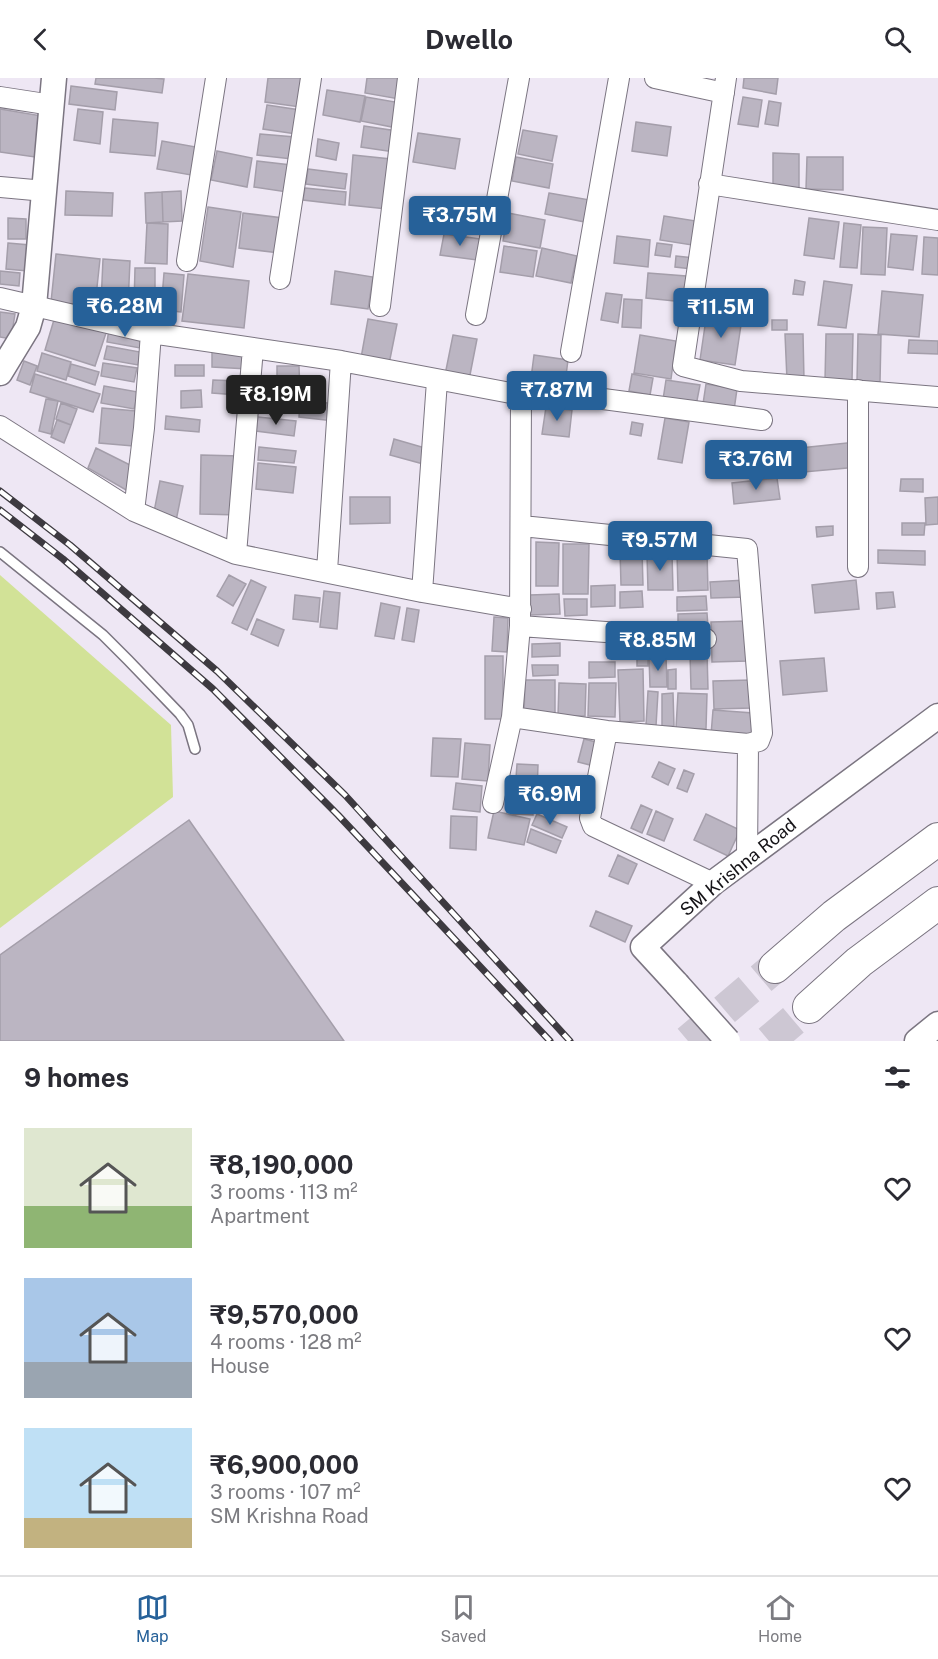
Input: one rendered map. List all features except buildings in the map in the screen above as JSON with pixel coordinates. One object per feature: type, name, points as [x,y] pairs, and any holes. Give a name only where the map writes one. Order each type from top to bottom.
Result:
[{"type":"highway","points":[[775,967],[834,916],[938,839]]},
{"type":"highway","points":[[809,1007],[858,962],[936,909]]},
{"type":"street","points":[[0,373],[28,327],[34,306],[54,78]]},
{"type":"street","points":[[187,261],[216,78]]},
{"type":"street","points":[[280,279],[310,78]]},
{"type":"street","points":[[380,306],[408,78]]},
{"type":"street","points":[[476,315],[519,78]]},
{"type":"street","points":[[571,352],[619,78]]},
{"type":"street","points":[[655,78],[725,85],[683,366],[741,381],[938,397]]},
{"type":"street","points":[[0,97],[52,105]]},
{"type":"street","points":[[709,184],[938,220]]},
{"type":"street","points":[[0,187],[45,191]]},
{"type":"street","points":[[0,298],[151,333],[341,361],[437,381],[521,395],[573,395],[762,420]]},
{"type":"street","points":[[134,511],[144,428],[151,333]]},
{"type":"street","points":[[236,554],[253,348]]},
{"type":"street","points":[[327,571],[341,361]]},
{"type":"street","points":[[422,592],[437,381]]},
{"type":"street","points":[[858,390],[858,567]]},
{"type":"street","points":[[494,802],[512,717],[521,618],[521,395]]},
{"type":"street","points":[[0,426],[134,511],[236,554],[422,592],[521,618],[706,639]]},
{"type":"street","points":[[512,717],[607,731],[748,744],[759,741],[762,733],[747,549],[522,526]]},
{"type":"street","name":"SM Krishna Road","points":[[728,1041],[644,947],[713,883],[938,716]]},
{"type":"street","points":[[607,731],[590,818],[592,826],[713,883]]},
{"type":"street","points":[[747,858],[748,744]]},
{"type":"street","points":[[917,1041],[938,1024]]},
{"type":"lane","points":[[0,552],[94,628],[128,660],[180,714],[188,725],[195,749]]},
{"type":"green space","points":[[0,575],[171,725],[173,797],[0,928]]},
{"type":"tunnel","points":[[688,1041],[775,967]]},
{"type":"tunnel","points":[[769,1041],[809,1007]]},
{"type":"railway","points":[[0,491],[70,545],[217,671],[345,795],[570,1041]]},
{"type":"railway","points":[[0,510],[63,559],[213,689],[338,815],[550,1041]]}]
